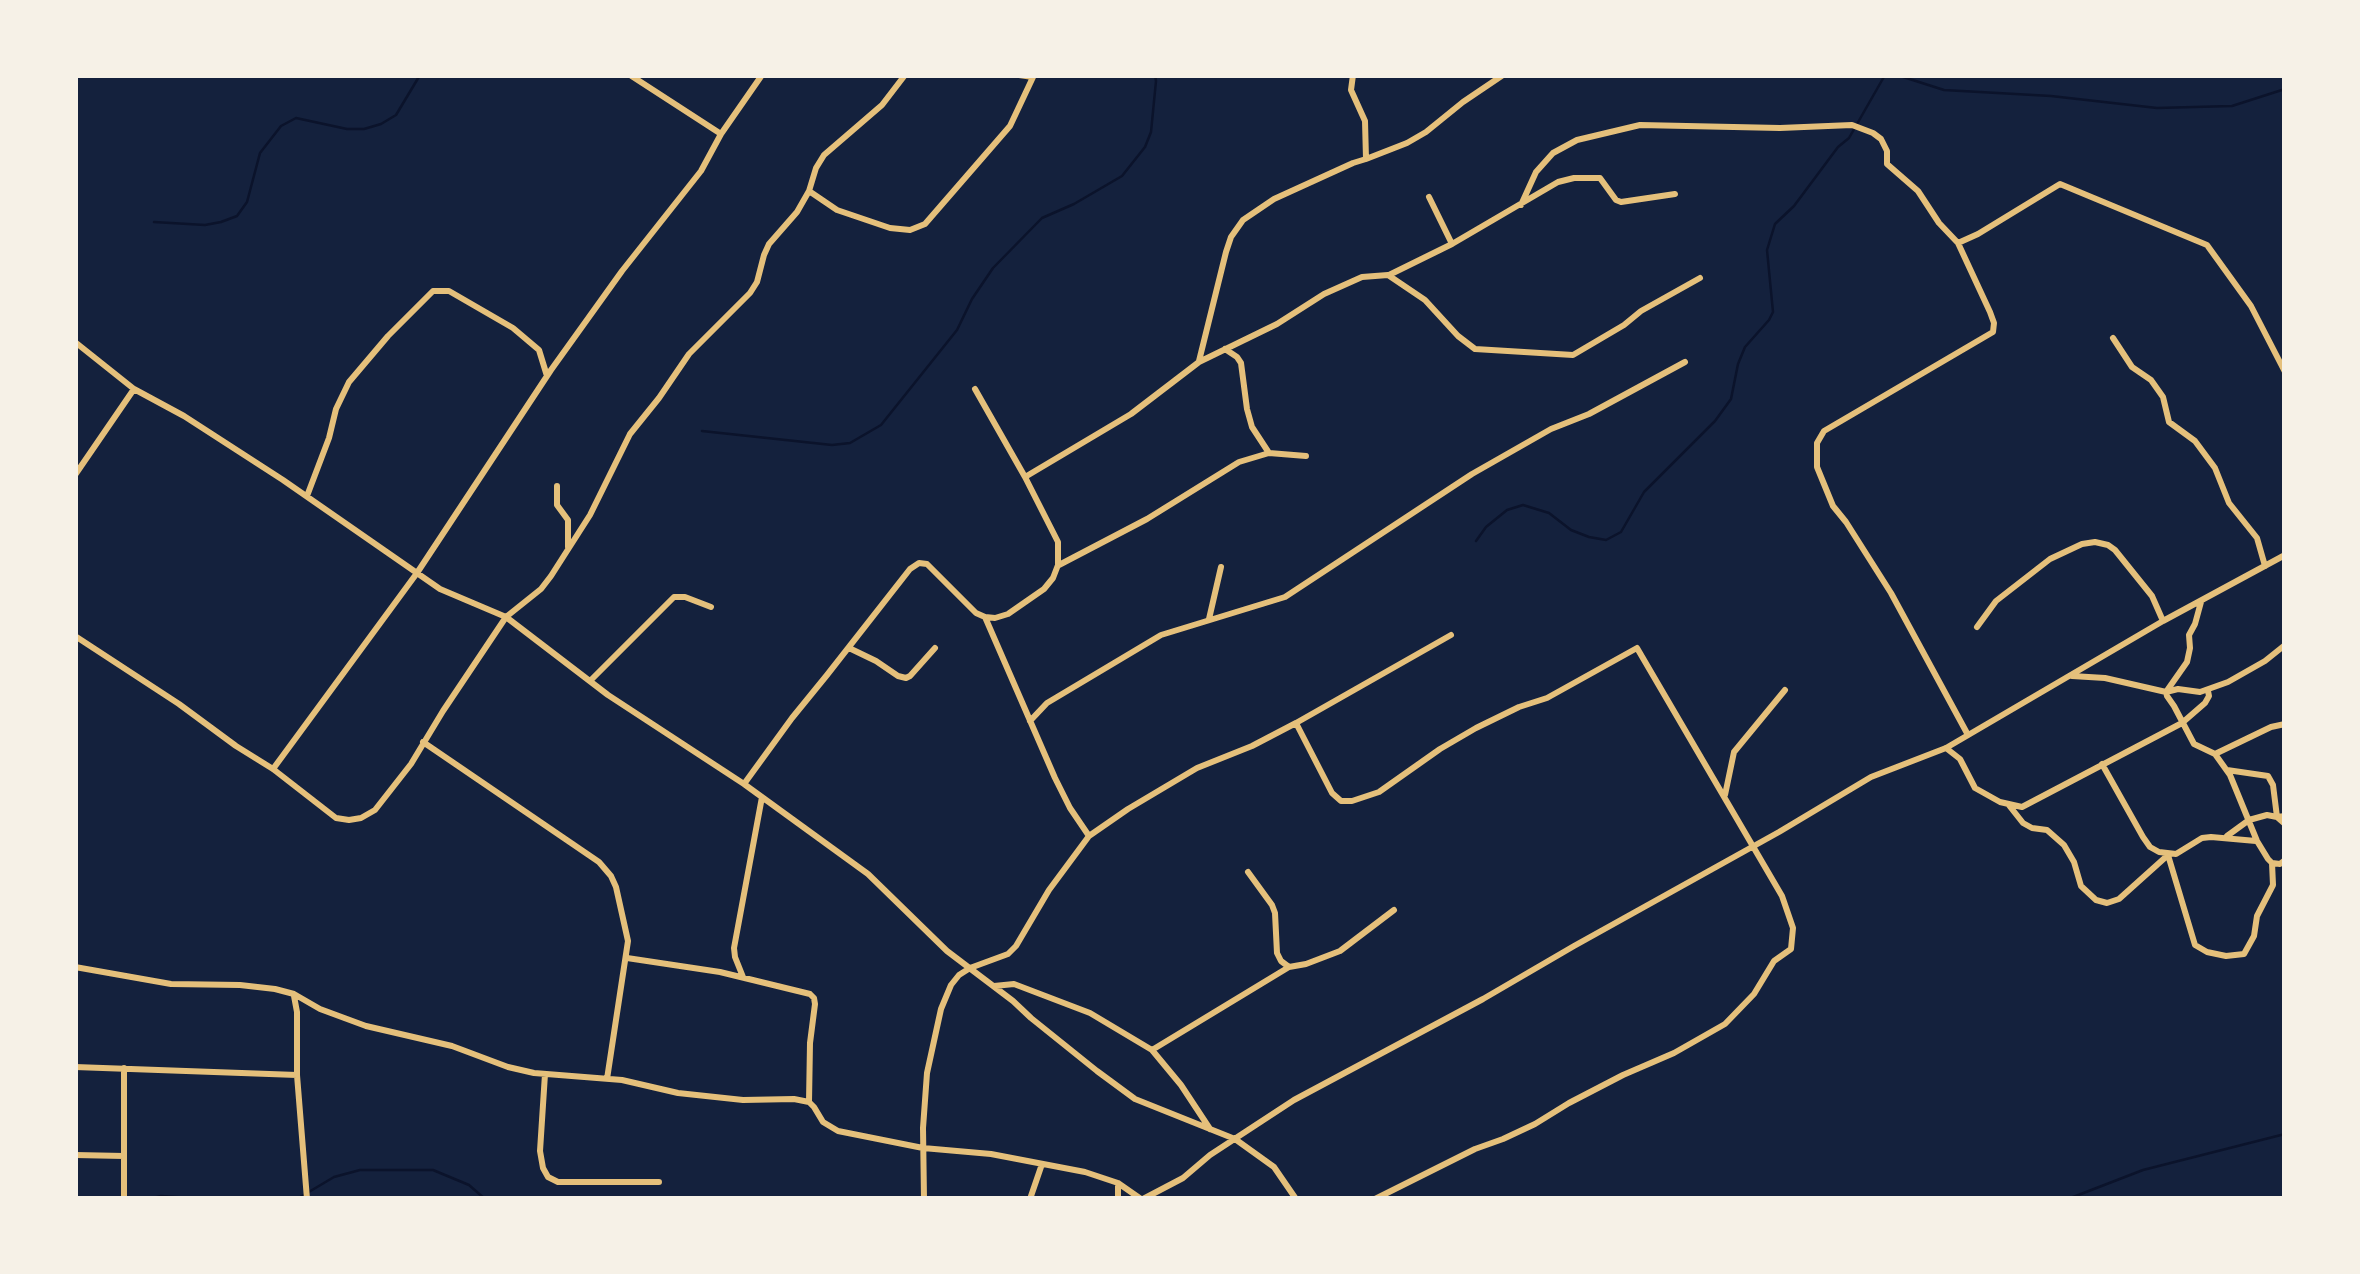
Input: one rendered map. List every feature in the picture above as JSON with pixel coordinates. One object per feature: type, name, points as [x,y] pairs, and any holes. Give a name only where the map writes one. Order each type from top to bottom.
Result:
[{"type":"street","points":[[630,75],[721,134]]},
{"type":"street","points":[[273,769],[417,573],[547,376],[622,271],[701,172],[721,134],[762,75]]},
{"type":"street","points":[[75,636],[273,769],[336,818],[361,818],[376,810],[411,764],[506,617],[541,589],[590,515],[630,434],[689,354],[757,282],[769,244],[797,212],[824,155],[882,105],[905,75]]},
{"type":"street","points":[[809,191],[837,210],[874,223],[910,230],[925,224],[1010,126],[1034,76],[1019,75]]},
{"type":"street","points":[[1353,75],[1351,90],[1365,121],[1366,159]]},
{"type":"street","points":[[1199,362],[1226,252],[1243,220],[1274,198],[1418,138],[1503,75]]},
{"type":"street","points":[[1521,205],[1536,172],[1553,153],[1577,140],[1640,125],[1852,125],[1881,139],[1887,151],[1887,164],[1918,190],[1958,243],[1994,323],[1992,332],[1824,431],[1816,443],[1817,467],[1833,506],[1891,592],[1968,735]]},
{"type":"street","points":[[1025,477],[1131,414],[1199,362],[1277,324],[1339,286],[1371,275],[1388,275],[1421,261],[1558,182],[1600,178],[1621,202],[1675,194]]},
{"type":"street","points":[[1958,243],[2060,184],[2207,245],[2251,306],[2285,372]]},
{"type":"street","points":[[1429,197],[1452,244]]},
{"type":"street","points":[[1388,275],[1426,300],[1458,336],[1476,349],[1573,355],[1700,278]]},
{"type":"street","points":[[306,496],[336,409],[350,382],[388,336],[433,292],[449,290],[513,328],[539,350],[547,376]]},
{"type":"street","points":[[2112,338],[2132,367],[2151,380],[2162,397],[2169,422],[2195,441],[2215,468],[2229,503],[2257,538],[2264,566]]},
{"type":"street","points":[[75,342],[134,389],[184,416],[440,589],[506,617],[590,682],[744,784],[868,874],[947,951],[1096,1071],[1135,1099],[1235,1139],[1274,1167],[1296,1199]]},
{"type":"street","points":[[1225,349],[1241,364],[1252,427],[1269,453]]},
{"type":"street","points":[[1030,720],[1047,703],[1162,635],[1286,597],[1472,474],[1551,429],[1589,414],[1685,362]]},
{"type":"street","points":[[75,475],[134,389]]},
{"type":"street","points":[[744,784],[910,569],[919,563],[927,564],[976,613],[995,618],[1008,614],[1044,589],[1052,578],[1058,566],[1058,542],[976,389]]},
{"type":"street","points":[[1058,566],[1239,462],[1269,453],[1306,456]]},
{"type":"street","points":[[557,486],[558,505],[568,520],[568,548]]},
{"type":"street","points":[[1977,627],[1996,601],[2050,560],[2095,542],[2115,550],[2152,596],[2163,620]]},
{"type":"street","points":[[75,967],[171,984],[275,989],[366,1026],[452,1046],[508,1068],[727,1099],[809,1102],[830,1127],[923,1148],[991,1154],[1085,1172],[1118,1183],[1142,1199],[1183,1178],[1294,1100],[1467,1008],[1870,777],[1946,748],[2163,620],[2285,555]]},
{"type":"street","points":[[1209,620],[1221,567]]},
{"type":"street","points":[[590,682],[674,596],[711,608]]},
{"type":"street","points":[[2166,692],[2187,662],[2189,635],[2202,601]]},
{"type":"street","points":[[985,617],[1070,808],[1089,836]]},
{"type":"street","points":[[924,1199],[928,1074],[951,985],[970,968],[1008,954],[1016,946],[1049,890],[1089,836],[1197,768],[1252,746],[1452,635]]},
{"type":"street","points":[[2066,677],[2105,678],[2166,692],[2208,691],[2265,661],[2285,644]]},
{"type":"street","points":[[849,648],[906,678],[935,648]]},
{"type":"street","points":[[1296,723],[1332,794],[1352,802],[1379,792],[1476,728],[1547,698],[1637,648],[1792,918],[1790,949],[1774,961],[1735,1015],[1695,1041],[1569,1102],[1535,1124],[1469,1151],[1375,1199]]},
{"type":"street","points":[[1725,796],[1734,752],[1785,690]]},
{"type":"street","points":[[1946,748],[1960,759],[1975,788],[2008,804],[2022,806],[2182,722],[2205,703],[2208,691]]},
{"type":"street","points":[[2166,692],[2197,747],[2215,754],[2230,774],[2257,842],[2272,862],[2272,885],[2244,954],[2226,956],[2195,945],[2168,855]]},
{"type":"street","points":[[2215,754],[2271,726],[2285,724]]},
{"type":"street","points":[[424,742],[600,862],[616,887],[626,929],[627,958],[607,1079]]},
{"type":"street","points":[[2102,764],[2150,847],[2168,855],[2202,838],[2257,842]]},
{"type":"street","points":[[2226,770],[2268,776],[2285,824]]},
{"type":"street","points":[[744,977],[734,948],[762,798]]},
{"type":"street","points":[[2008,804],[2023,823],[2046,830],[2064,845],[2081,886],[2096,900],[2107,903],[2119,899],[2168,855]]},
{"type":"street","points":[[2226,837],[2249,820],[2281,816]]},
{"type":"street","points":[[2272,862],[2280,864],[2285,860]]},
{"type":"street","points":[[1248,872],[1272,904],[1276,953],[1289,967]]},
{"type":"street","points":[[1152,1050],[1289,967],[1340,951],[1394,910]]},
{"type":"street","points":[[627,958],[744,977],[810,994],[814,998],[809,1102]]},
{"type":"street","points":[[992,986],[1014,984],[1090,1013],[1152,1050],[1211,1130]]},
{"type":"street","points":[[294,994],[307,1199]]},
{"type":"street","points":[[75,1067],[297,1075]]},
{"type":"street","points":[[124,1068],[124,1199]]},
{"type":"street","points":[[545,1074],[540,1151],[542,1168],[548,1177],[558,1182],[659,1182]]},
{"type":"street","points":[[75,1155],[124,1156]]},
{"type":"street","points":[[1030,1199],[1042,1164]]},
{"type":"street","points":[[1118,1183],[1118,1199]]},
{"type":"waterway","points":[[154,222],[205,225],[237,216],[247,202],[260,153],[281,126],[296,118],[347,129],[381,124],[396,115],[420,75]]},
{"type":"waterway","points":[[702,431],[832,445],[850,443],[881,425],[957,330],[993,268],[1042,218],[1122,176],[1145,147],[1151,132],[1155,75]]},
{"type":"waterway","points":[[1476,541],[1507,510],[1523,505],[1549,513],[1571,530],[1589,537],[1606,540],[1621,532],[1644,492],[1715,421],[1731,399],[1745,347],[1773,312],[1767,250],[1775,224],[1849,138],[1885,75]]},
{"type":"waterway","points":[[1897,75],[1944,90],[2051,96],[2157,108],[2232,106],[2285,89]]},
{"type":"waterway","points":[[2068,1199],[2143,1170],[2285,1134]]},
{"type":"waterway","points":[[297,1199],[334,1177],[360,1170],[433,1170],[469,1185],[485,1199]]},
{"type":"waterway","points":[[149,1199],[205,1199]]}]
